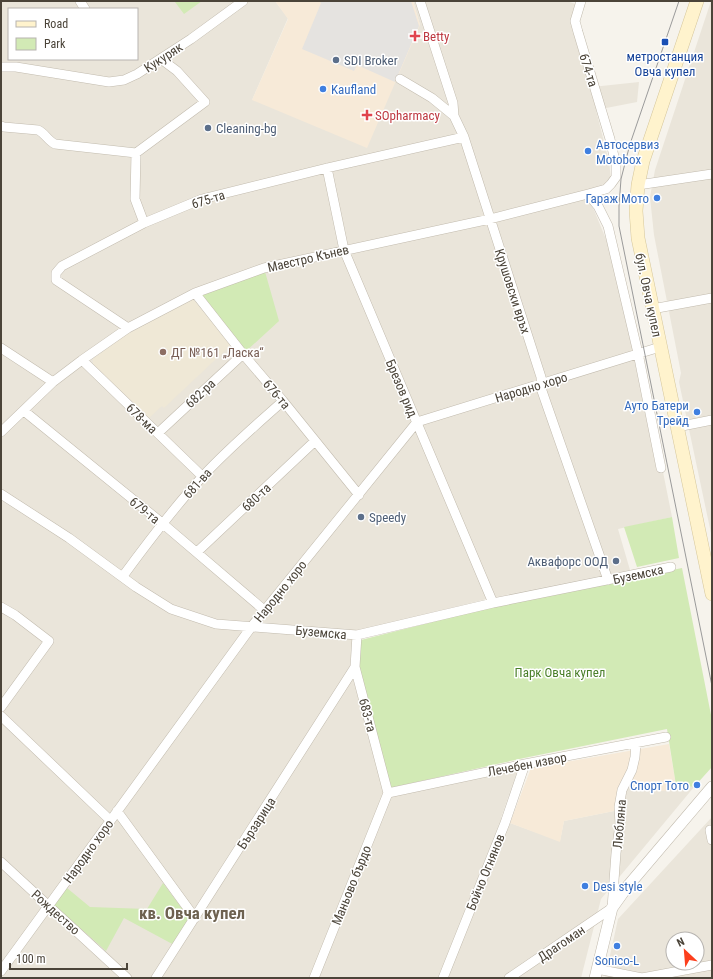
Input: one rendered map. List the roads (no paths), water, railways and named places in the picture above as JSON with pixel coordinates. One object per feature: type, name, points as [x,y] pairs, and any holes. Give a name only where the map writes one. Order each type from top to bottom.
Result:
[{"type":"main road","name":"бул. Овча купел","points":[[697,1],[644,161],[638,185],[636,211],[638,238],[652,309],[677,427],[708,553],[712,594]]},
{"type":"street","name":"Кукуряк","points":[[1,67],[16,67],[110,82],[124,80],[161,59],[243,1]]},
{"type":"street","name":"Крушовски връх","points":[[420,1],[453,103],[454,116],[464,137],[541,377],[542,391],[608,580]]},
{"type":"street","name":"674-та","points":[[581,1],[575,21],[610,139]]},
{"type":"street","points":[[1,126],[38,130],[43,133],[50,142],[55,144],[136,153],[205,102],[177,71],[161,59]]},
{"type":"street","points":[[400,79],[432,98],[454,116]]},
{"type":"street","name":"675-та","points":[[128,328],[56,280],[56,273],[62,266],[144,223],[202,199],[327,168],[464,137]]},
{"type":"street","name":"Маестро Кънев","points":[[1,432],[53,382],[82,360],[128,328],[195,293],[264,268],[490,219],[606,189],[616,177],[616,165],[610,139]]},
{"type":"street","points":[[136,153],[134,199],[144,223]]},
{"type":"street","name":"Брезов рид","points":[[327,168],[344,250],[493,603]]},
{"type":"street","points":[[638,185],[712,174]]},
{"type":"street","points":[[588,194],[598,206],[608,226],[638,353],[661,468]]},
{"type":"street","name":"676-та","points":[[195,293],[359,495]]},
{"type":"street","points":[[652,309],[712,298]]},
{"type":"street","name":"Народно хоро","points":[[1,970],[264,610],[417,422],[660,347]]},
{"type":"street","points":[[1,348],[53,382]]},
{"type":"street","name":"682-ра","points":[[158,433],[243,354]]},
{"type":"street","name":"678-ма","points":[[82,360],[202,476]]},
{"type":"street","name":"681-ва","points":[[123,576],[162,523],[202,476],[228,450],[283,401]]},
{"type":"street","name":"679-та","points":[[24,411],[197,552],[264,610]]},
{"type":"street","points":[[677,427],[712,420]]},
{"type":"street","name":"680-та","points":[[197,552],[315,441]]},
{"type":"street","name":"Буземска","points":[[1,494],[69,538],[123,576],[136,587],[171,609],[216,624],[357,636],[493,603],[670,567]]},
{"type":"street","points":[[1,607],[15,615],[49,641],[1,707]]},
{"type":"street","name":"683-та","points":[[357,636],[355,667],[388,793]]},
{"type":"street","name":"Бързарица","points":[[156,978],[355,667]]},
{"type":"street","points":[[1,716],[110,820]]},
{"type":"street","name":"Лечебен извор","points":[[388,793],[524,764],[666,737]]},
{"type":"street","name":"Любляна","points":[[596,974],[612,908],[622,790],[632,770],[636,743]]},
{"type":"street","name":"Бойчо Огнянов","points":[[443,978],[505,823],[524,764]]},
{"type":"street","name":"Любляна","points":[[612,908],[626,887],[712,787]]},
{"type":"street","name":"Маньово бърдо","points":[[314,978],[388,793]]},
{"type":"street","points":[[117,812],[195,918]]},
{"type":"street","points":[[710,830],[712,840]]},
{"type":"street","name":"Рождество","points":[[1,862],[127,978]]},
{"type":"street","name":"Драгоман","points":[[510,978],[612,908]]},
{"type":"street","points":[[596,974],[642,978],[712,965]]},
{"type":"tram line","points":[[679,1],[630,144],[621,179],[619,226],[712,686]]},
{"type":"place","name":"Betty","points":[[415,36]]},
{"type":"place","name":"метростанция Овча купел","points":[[665,42]]},
{"type":"place","name":"SDI Broker","points":[[336,60]]},
{"type":"place","name":"Kaufland","points":[[323,89]]},
{"type":"place","name":"SOpharmacy","points":[[367,115]]},
{"type":"place","name":"Cleaning-bg","points":[[208,128]]},
{"type":"place","name":"Автосервиз Motobox","points":[[588,151]]},
{"type":"place","name":"Гараж Мото","points":[[657,198]]},
{"type":"place","name":"ДГ №161 „Ласка“","points":[[163,352]]},
{"type":"place","name":"Ауто Батери Трейд","points":[[697,412]]},
{"type":"place","name":"Speedy","points":[[361,517]]},
{"type":"place","name":"Аквафорс ООД","points":[[616,561]]},
{"type":"place","name":"Спорт Тото","points":[[697,785]]},
{"type":"place","name":"Desi style","points":[[585,886]]},
{"type":"place","name":"Sonico-L","points":[[617,946]]},
{"type":"district","name":"кв. Овча купел","points":[[192,913]]},
{"type":"park label","name":"Парк Овча купел","points":[[560,672]]}]
